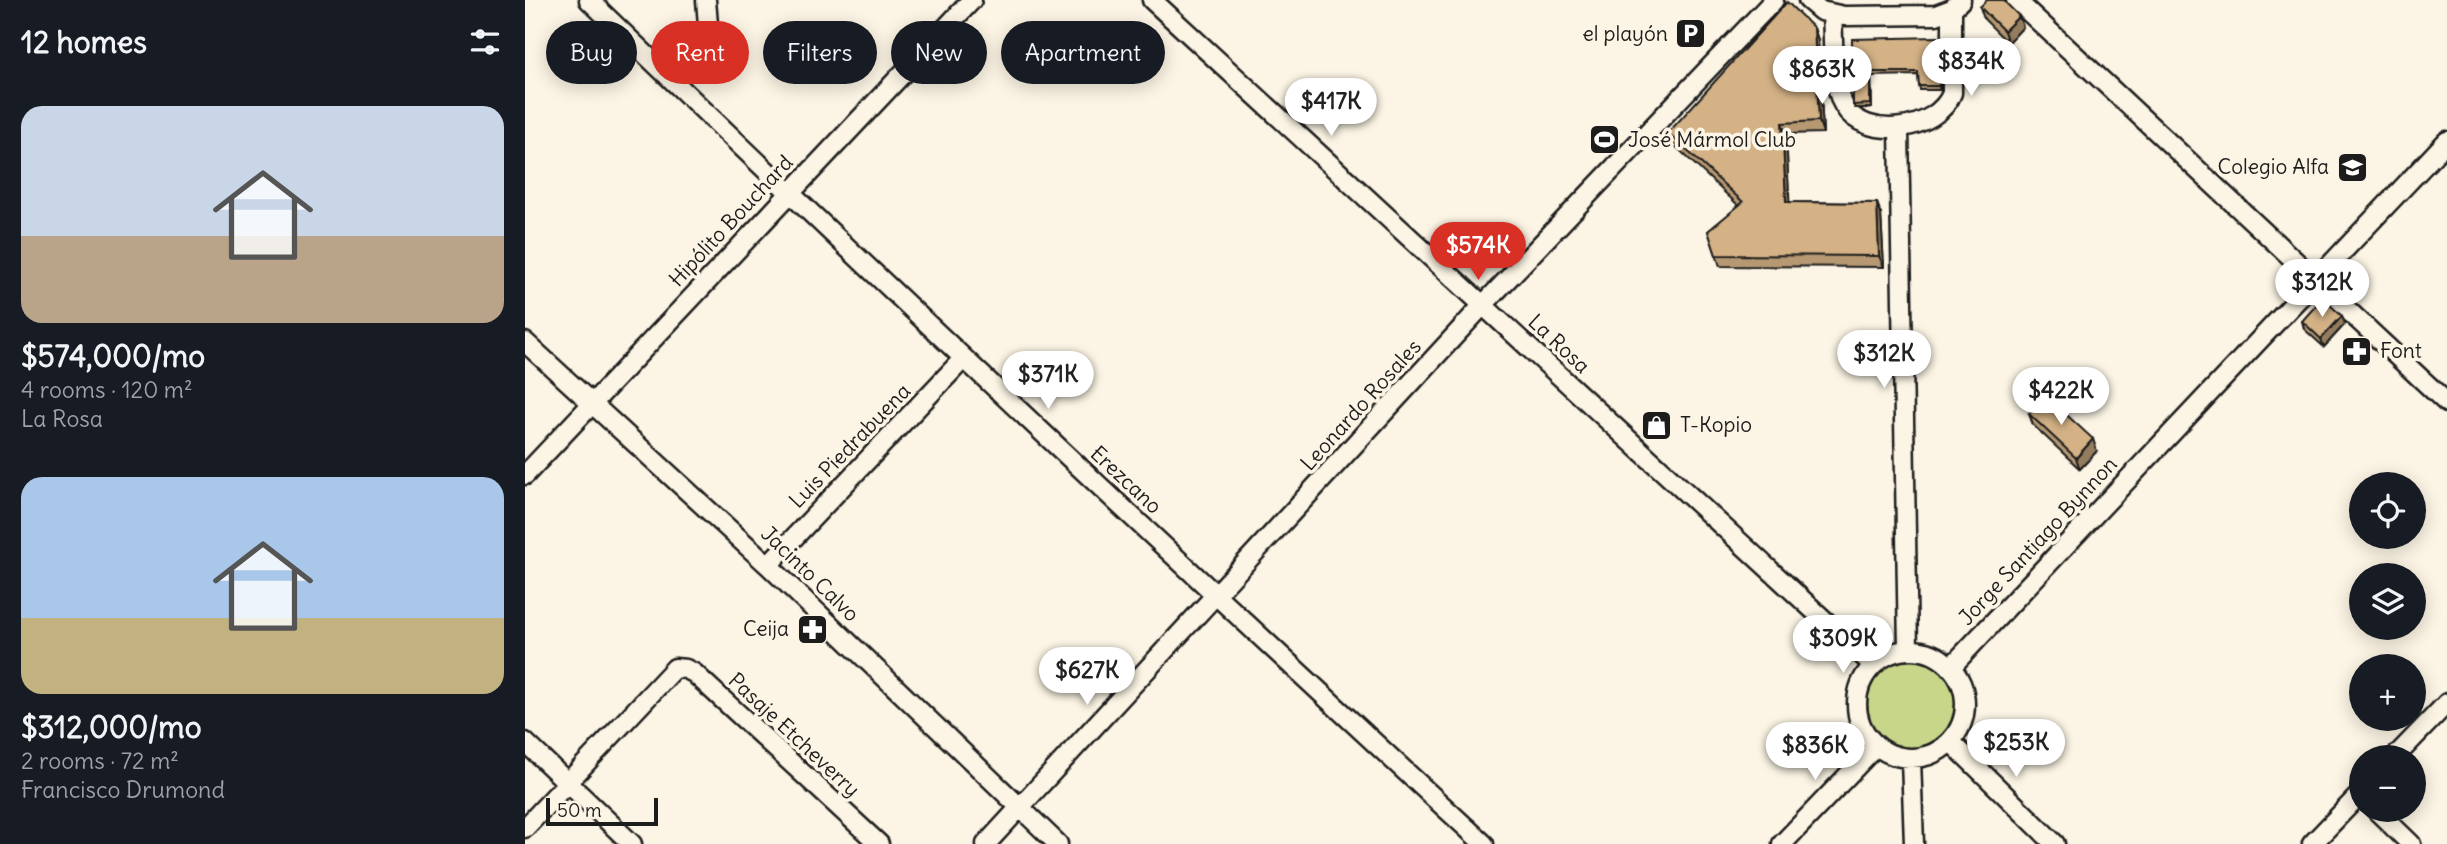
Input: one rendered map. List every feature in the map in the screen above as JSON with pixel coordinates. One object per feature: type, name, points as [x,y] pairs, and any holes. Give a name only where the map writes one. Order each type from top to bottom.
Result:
[{"type":"street","name":"Erezcano","points":[[589,0],[788,193],[1216,596],[1485,844]]},
{"type":"street","points":[[706,0],[708,21]]},
{"type":"street","name":"Hipólito Bouchard","points":[[525,475],[972,0]]},
{"type":"street","name":"La Rosa","points":[[1152,0],[1873,665]]},
{"type":"street","name":"Leonardo Rosales","points":[[985,844],[1483,305],[1774,0]]},
{"type":"street","points":[[1808,0],[1821,11],[1832,15],[1936,15],[1956,4]]},
{"type":"street","points":[[2017,0],[2447,403]]},
{"type":"street","points":[[1832,15],[1838,88],[1844,107],[1862,121],[1899,129],[1926,120],[1945,107],[1950,100],[1956,4]]},
{"type":"street","points":[[1899,129],[1908,650]]},
{"type":"street","name":"Jorge Santiago Bynnon","points":[[1951,667],[2447,141]]},
{"type":"street","name":"Jacinto Calvo","points":[[525,342],[768,565],[1058,844]]},
{"type":"street","name":"Luis Piedrabuena","points":[[768,565],[964,358]]},
{"type":"street","points":[[1908,650],[1921,650],[1937,656],[1951,667],[1961,680],[1965,696],[1965,713],[1960,729],[1951,742],[1932,754],[1911,759],[1898,757],[1876,746],[1864,732],[1858,715],[1857,697],[1862,680],[1873,665],[1887,655],[1908,650]]},
{"type":"street","name":"Pasaje Etcheverry","points":[[567,782],[675,668],[686,669],[694,673],[879,844]]},
{"type":"street","points":[[2407,745],[2447,703]]},
{"type":"street","points":[[525,742],[632,844]]},
{"type":"street","points":[[1951,742],[2055,844]]},
{"type":"street","points":[[1782,844],[1876,746]]},
{"type":"street","points":[[1911,759],[1914,844]]},
{"type":"street","points":[[525,828],[567,782]]},
{"type":"street","points":[[2312,844],[2349,806]]},
{"type":"street","points":[[2388,822],[2411,844]]},
{"type":"green space","points":[[1911,656],[1929,659],[1944,670],[1955,685],[1958,703],[1955,721],[1944,736],[1929,747],[1911,750],[1893,747],[1878,736],[1867,721],[1864,703],[1867,685],[1878,670],[1893,659]]},
{"type":"building","points":[[1987,0],[2003,0],[2019,16],[2004,31],[1980,7]]},
{"type":"building","points":[[1787,2],[1814,28],[1819,121],[1782,123],[1786,202],[1877,203],[1879,256],[1716,255],[1708,231],[1743,202],[1668,133]]},
{"type":"building","points":[[1938,37],[1939,86],[1919,86],[1918,72],[1870,72],[1870,104],[1853,105],[1852,39]]},
{"type":"building","points":[[2319,302],[2327,302],[2342,316],[2321,339],[2302,321]]},
{"type":"building","points":[[2045,395],[2093,439],[2076,458],[2029,414]]},
{"type":"place","name":"el playón","points":[[1691,34]]},
{"type":"place","name":"José Mármol Club","points":[[1605,140]]},
{"type":"place","name":"Colegio Alfa","points":[[2352,167]]},
{"type":"place","name":"Font","points":[[2357,351]]},
{"type":"place","name":"T-Kopio","points":[[1657,425]]},
{"type":"place","name":"Ceija","points":[[812,629]]}]
